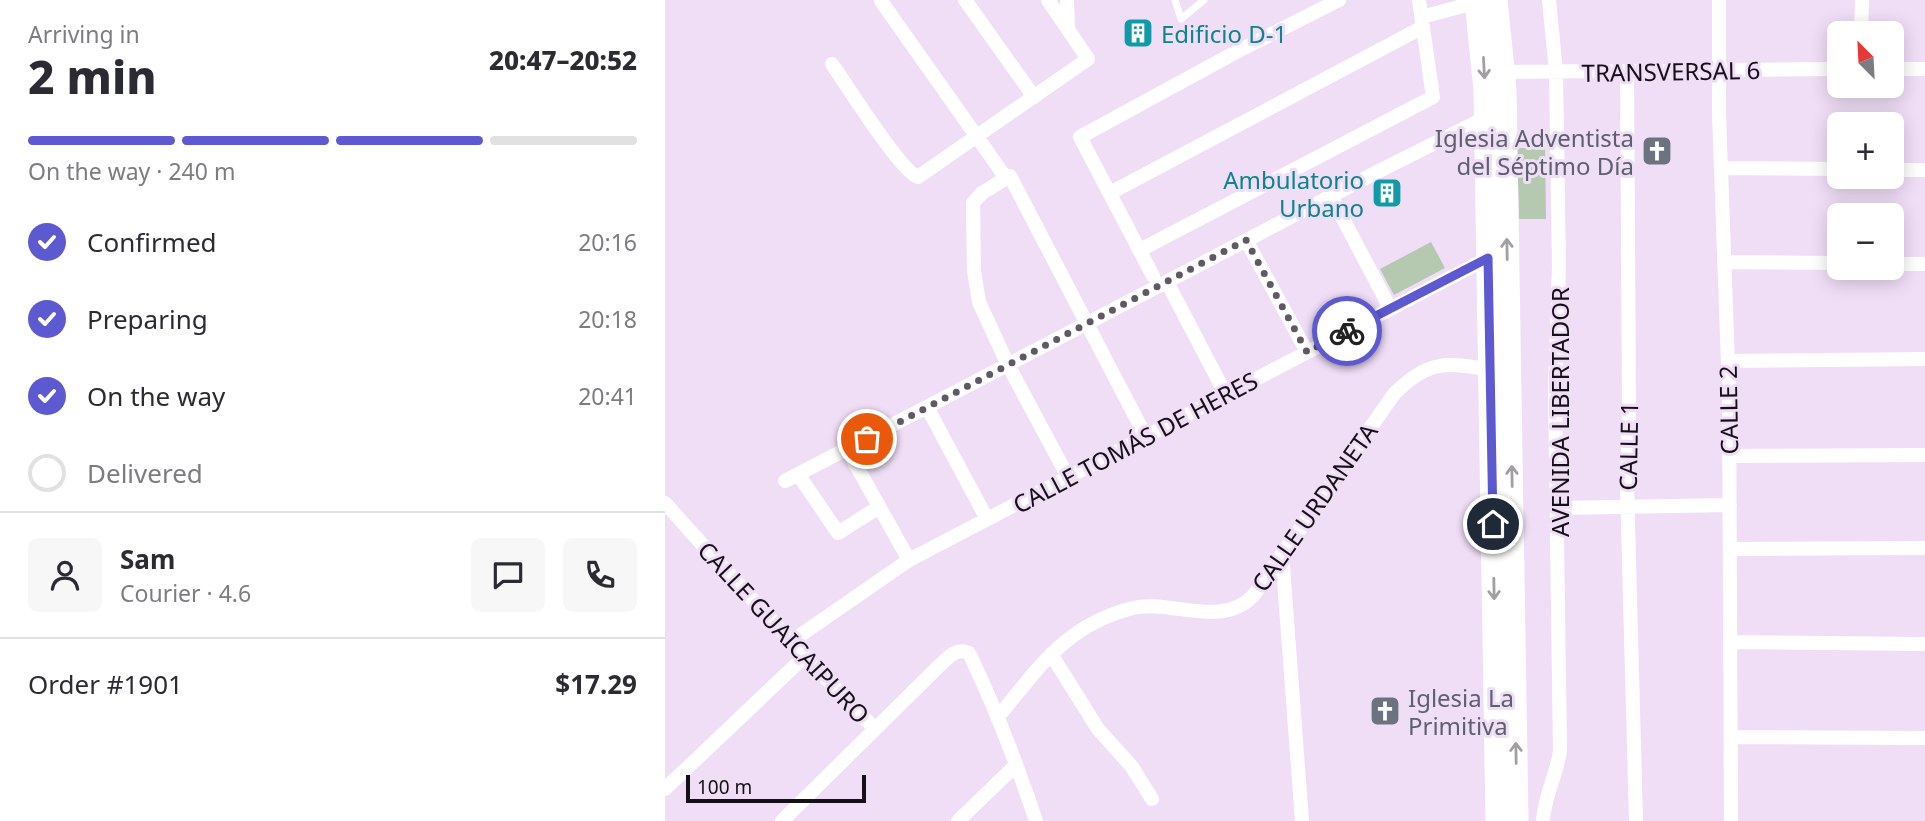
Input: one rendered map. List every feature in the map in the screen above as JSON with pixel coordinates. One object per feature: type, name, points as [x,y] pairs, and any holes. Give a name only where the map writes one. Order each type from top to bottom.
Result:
[{"type":"main road","name":"AVENIDA LIBERTADOR","points":[[1483,0],[1504,72],[1507,811]]},
{"type":"main road","name":"AVENIDA LIBERTADOR","points":[[1483,0],[1490,370],[1507,811]]},
{"type":"street","points":[[965,0],[1034,97]]},
{"type":"street","points":[[832,64],[912,175],[918,177],[1088,58],[1048,0]]},
{"type":"street","points":[[1067,0],[1068,30]]},
{"type":"street","points":[[1226,395],[1160,279],[1140,250],[1080,137],[1238,51],[1339,0]]},
{"type":"street","points":[[1140,250],[1433,97],[1419,0]]},
{"type":"street","points":[[1109,193],[1422,22],[1483,0]]},
{"type":"street","name":"AVENIDA LIBERTADOR","points":[[1543,821],[1560,751],[1555,390],[1559,266],[1556,72],[1549,0]]},
{"type":"street","name":"CALLE 2","points":[[1719,0],[1721,168],[1728,362],[1731,821]]},
{"type":"street","points":[[1861,21],[1862,0]]},
{"type":"street","points":[[881,1],[1008,177],[1088,323],[1146,437]]},
{"type":"street","name":"TRANSVERSAL 6","points":[[1504,72],[1827,69]]},
{"type":"street","points":[[1904,69],[1925,69]]},
{"type":"street","name":"CALLE 1","points":[[1627,71],[1627,507],[1636,821]]},
{"type":"street","points":[[879,507],[838,533],[792,477],[1088,323],[1160,279],[1246,240],[1486,118]]},
{"type":"street","points":[[1721,168],[1827,169]]},
{"type":"street","points":[[1904,170],[1925,170]]},
{"type":"street","points":[[1008,177],[977,197],[971,209],[974,271],[979,302],[1008,365],[1068,477]]},
{"type":"street","points":[[1331,195],[1390,308]]},
{"type":"street","points":[[1246,240],[1307,352]]},
{"type":"street","name":"CALLE TOMÁS DE HERES","points":[[792,641],[909,560],[1488,258]]},
{"type":"street","points":[[1724,262],[1827,263]]},
{"type":"street","points":[[1904,264],[1925,264]]},
{"type":"street","points":[[1728,362],[1925,359]]},
{"type":"street","name":"CALLE URDANETA","points":[[997,718],[1051,654],[1073,634],[1110,616],[1149,606],[1215,612],[1239,608],[1253,596],[1340,469],[1404,384],[1420,373],[1448,363],[1490,370]]},
{"type":"street","points":[[927,407],[987,519]]},
{"type":"street","points":[[847,449],[909,560]]},
{"type":"street","points":[[1729,456],[1925,455]]},
{"type":"street","name":"CALLE GUAICAIPURO","points":[[665,503],[804,657],[875,729]]},
{"type":"street","points":[[1558,508],[1730,505]]},
{"type":"street","points":[[1730,549],[1925,548]]},
{"type":"street","points":[[1282,553],[1302,821]]},
{"type":"street","points":[[1731,642],[1925,644]]},
{"type":"street","points":[[782,821],[949,657],[959,651],[970,656],[1016,765],[1036,821]]},
{"type":"street","points":[[1051,654],[1098,729],[1124,757],[1152,799]]},
{"type":"street","points":[[665,789],[804,657]]},
{"type":"street","points":[[1731,737],[1925,738]]},
{"type":"street","points":[[968,818],[1016,765]]},
{"type":"lane","points":[[1175,0],[1181,19],[1204,0]]},
{"type":"green space","points":[[1517,148],[1545,148],[1546,219],[1519,219]]},
{"type":"green space","points":[[1431,242],[1445,268],[1394,295],[1380,269]]},
{"type":"way so far","points":[[867,439],[1246,240],[1307,352],[1347,331]]},
{"type":"place","name":"Edificio D-1","points":[[1138,33]]},
{"type":"place","name":"Iglesia Adventista del Séptimo Día","points":[[1657,151]]},
{"type":"place","name":"Ambulatorio Urbano","points":[[1387,193]]},
{"type":"place","name":"Iglesia La Primitiva","points":[[1385,711]]},
{"type":"route","points":[[1347,331],[1488,258],[1493,524]]}]
